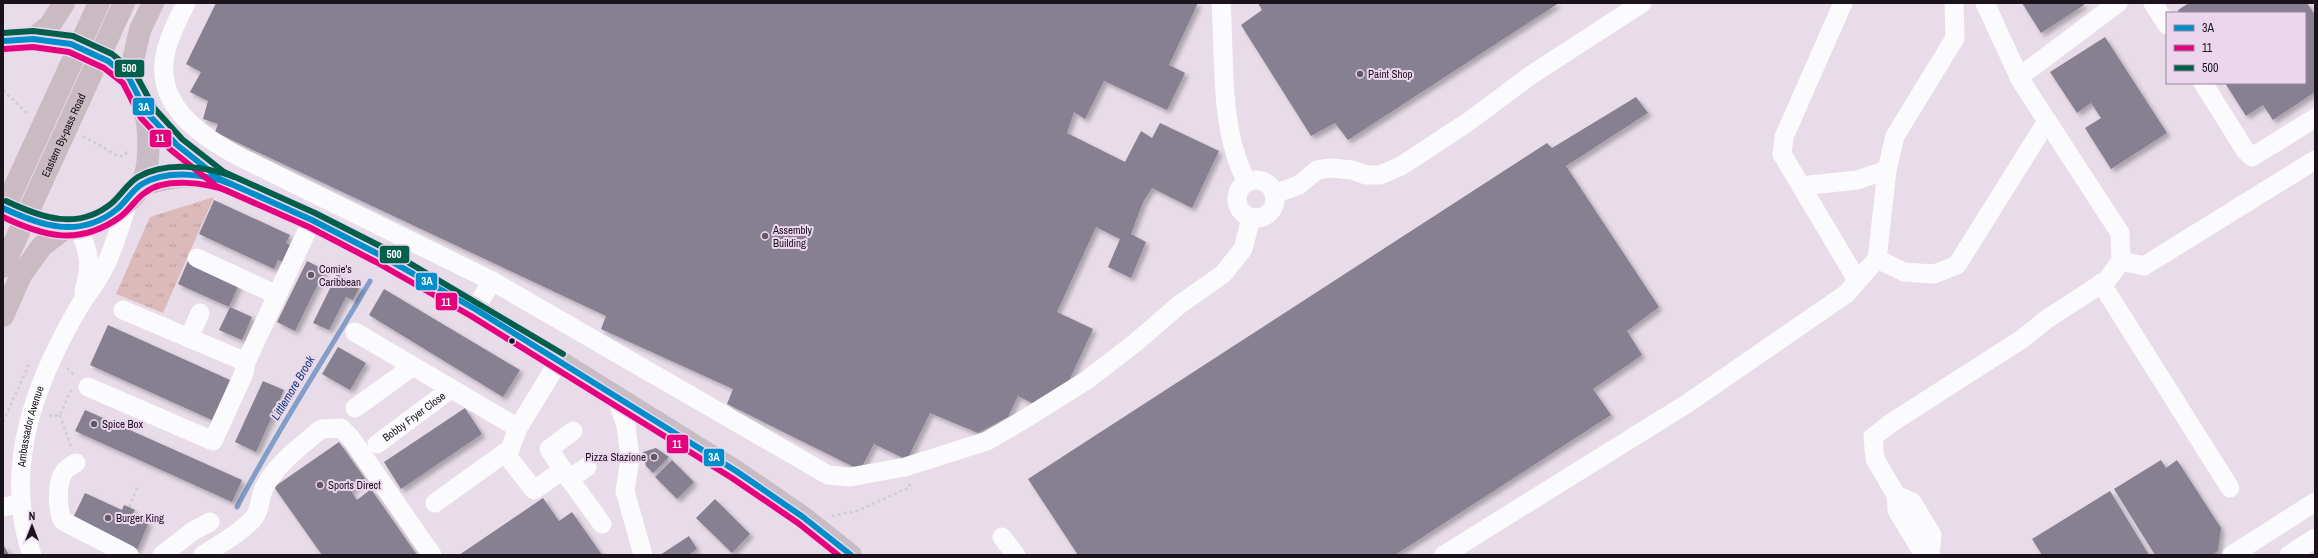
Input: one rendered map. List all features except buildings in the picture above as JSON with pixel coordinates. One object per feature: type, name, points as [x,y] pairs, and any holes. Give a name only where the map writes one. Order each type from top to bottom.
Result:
[{"type":"highway","points":[[33,39],[50,25],[64,3]]},
{"type":"highway","points":[[129,78],[140,30],[153,3]]},
{"type":"highway","name":"Eastern By-pass Road","points":[[3,212],[98,5]]},
{"type":"highway","name":"Eastern By-pass Road","points":[[7,258],[121,10]]},
{"type":"highway","points":[[3,316],[21,275],[42,246],[71,228]]},
{"type":"main road","points":[[4,42],[33,39],[71,44],[108,61],[129,78],[147,113],[177,145],[220,179]]},
{"type":"main road","points":[[135,192],[149,154],[147,113]]},
{"type":"main road","points":[[3,208],[37,225],[71,228],[107,217],[135,192],[174,176],[195,174],[220,179],[312,220],[380,255],[475,309],[736,471],[803,518],[851,555]]},
{"type":"street","points":[[186,3],[171,35],[163,67],[165,84],[172,100],[197,132],[242,158],[490,285],[828,475],[850,477],[905,467],[987,441],[1087,380],[1135,343],[1179,305],[1223,274],[1243,250],[1252,218]]},
{"type":"street","points":[[1221,3],[1228,120],[1231,141],[1240,170],[1247,182]]},
{"type":"street","points":[[1274,194],[1299,184],[1317,170],[1330,168],[1352,170],[1366,175],[1380,175],[1401,166],[1468,122],[1531,75],[1642,3]]},
{"type":"street","points":[[1843,3],[1784,137],[1782,154],[1857,280]]},
{"type":"street","points":[[1444,555],[1688,403],[1846,294],[1877,259],[1887,170],[1895,136],[1955,38],[1954,3]]},
{"type":"street","points":[[1924,555],[1897,510],[1896,495],[1875,459],[1873,437],[1891,423],[2022,339],[2047,319],[2107,280],[2121,261],[2120,233],[2019,77],[1985,3]]},
{"type":"street","points":[[2019,77],[2118,3]]},
{"type":"street","points":[[2153,3],[2166,23]]},
{"type":"street","points":[[2204,84],[2245,150],[2252,157],[2315,118]]},
{"type":"street","points":[[1877,259],[1904,272],[1934,274],[1957,265],[2047,121]]},
{"type":"street","points":[[2121,261],[2144,266],[2315,160]]},
{"type":"street","points":[[1801,186],[1857,180],[1887,170]]},
{"type":"street","points":[[1252,180],[1263,181],[1272,188],[1274,194],[1274,204],[1270,212],[1261,218],[1252,218],[1242,212],[1236,202],[1238,190],[1247,182],[1252,180]]},
{"type":"street","name":"Ambassador Avenue","points":[[32,555],[12,506],[29,416],[53,353],[79,306],[104,268],[135,192]]},
{"type":"street","points":[[79,383],[213,441],[244,373],[246,362],[312,220]]},
{"type":"street","name":"Ambassador Avenue","points":[[71,228],[89,254],[89,274],[79,306]]},
{"type":"street","points":[[197,258],[277,295]]},
{"type":"street","points":[[2101,283],[2230,488]]},
{"type":"street","points":[[475,309],[490,285]]},
{"type":"street","points":[[123,310],[246,362]]},
{"type":"street","points":[[189,338],[200,313]]},
{"type":"street","name":"Bobby Fryer Close","points":[[355,332],[412,367],[518,428]]},
{"type":"street","points":[[435,503],[510,449],[518,428],[559,361]]},
{"type":"street","points":[[355,408],[412,367]]},
{"type":"street","name":"Bobby Fryer Close","points":[[377,444],[451,389]]},
{"type":"street","points":[[616,396],[626,426],[630,458],[625,492],[643,555]]},
{"type":"street","points":[[203,555],[237,533],[252,520],[259,512],[264,488],[285,460],[321,429],[329,427],[341,428],[350,437],[432,555]]},
{"type":"street","points":[[573,431],[549,449],[602,524]]},
{"type":"street","points":[[505,452],[534,490],[587,467]]},
{"type":"street","points":[[76,463],[68,467],[62,476],[60,514],[63,521],[129,555]]},
{"type":"street","points":[[1896,495],[1912,502],[1932,535],[1930,555]]},
{"type":"street","points":[[2232,555],[2315,502]]},
{"type":"street","points":[[162,555],[193,531],[210,522]]},
{"type":"street","points":[[1002,537],[1016,555]]},
{"type":"street","points":[[2289,555],[2315,538]]},
{"type":"path","points":[[53,353],[79,383],[60,415],[76,463]]},
{"type":"path","points":[[29,416],[60,415]]},
{"type":"path","points":[[129,507],[137,488]]},
{"type":"path","points":[[857,511],[901,492]]},
{"type":"green space","points":[[214,197],[163,313],[116,294],[150,217]]},
{"type":"waterway","name":"Littlemore Brook","points":[[237,507],[252,478],[370,281]]},
{"type":"transit line","name":"500","points":[[3,33],[33,31],[73,36],[112,54],[135,73],[154,108],[182,139],[224,172],[315,213],[384,248],[563,354]]},
{"type":"transit line","name":"3A","points":[[3,41],[33,39],[71,44],[108,61],[129,78],[147,113],[177,145],[220,179],[312,220],[380,255],[475,309],[736,471],[803,517],[851,555]]},
{"type":"transit line","name":"11","points":[[4,49],[33,47],[69,52],[104,68],[123,83],[141,118],[171,150],[216,186],[309,227],[376,262],[471,316],[732,478],[798,523],[838,555]]},
{"type":"transit line","name":"500","points":[[6,201],[46,216],[60,219],[73,219],[86,217],[99,212],[112,203],[134,180],[149,172],[173,167],[186,167],[211,170],[234,177]]},
{"type":"transit line","name":"3A","points":[[3,208],[31,220],[60,227],[74,227],[102,219],[116,210],[135,189],[152,179],[163,176],[186,175],[210,178],[231,184]]},
{"type":"transit line","name":"11","points":[[3,217],[33,230],[62,235],[76,235],[90,232],[105,226],[124,214],[139,197],[146,192],[154,187],[164,184],[198,184],[228,191]]},
{"type":"place","name":"Paint Shop","points":[[1360,74]]},
{"type":"place","name":"Assembly Building","points":[[765,236]]},
{"type":"place","name":"Comie's Caribbean","points":[[311,275]]},
{"type":"place","name":"Spice Box","points":[[94,424]]},
{"type":"place","name":"Pizza Stazione","points":[[654,457]]},
{"type":"place","name":"Sports Direct","points":[[320,485]]},
{"type":"place","name":"Burger King","points":[[108,518]]}]
